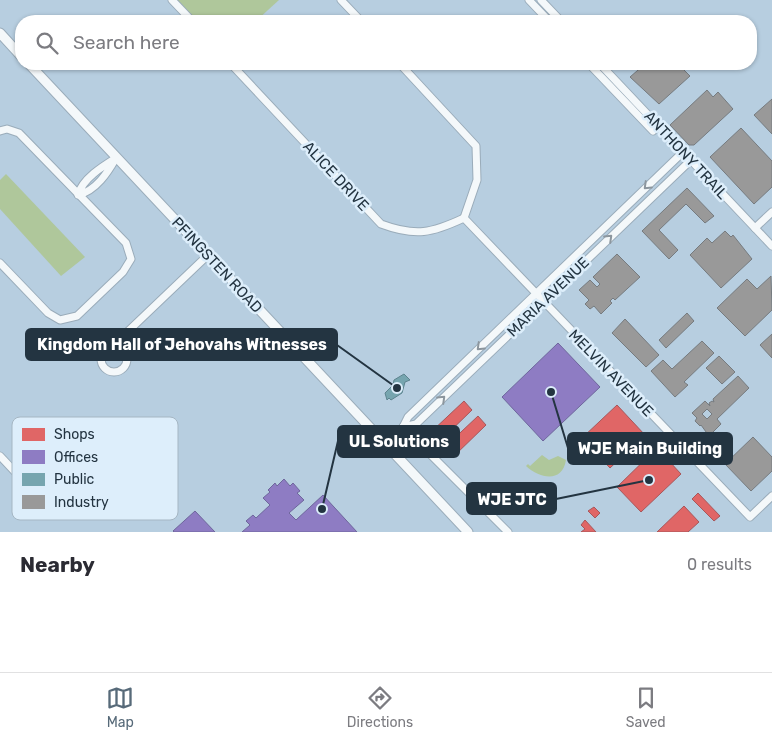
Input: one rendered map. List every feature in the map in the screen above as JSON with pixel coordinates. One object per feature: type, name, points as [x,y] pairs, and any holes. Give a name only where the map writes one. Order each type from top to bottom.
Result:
[{"type":"main road","points":[[0,33],[15,49]]},
{"type":"main road","name":"PFINGSTEN ROAD","points":[[34,70],[468,532]]},
{"type":"street","points":[[172,0],[186,15]]},
{"type":"street","points":[[341,0],[355,15]]},
{"type":"street","points":[[529,0],[543,15]]},
{"type":"street","points":[[541,0],[555,15]]},
{"type":"street","name":"ALICE DRIVE","points":[[237,70],[381,224],[402,232],[424,233],[464,218]]},
{"type":"street","points":[[406,70],[476,146],[477,180],[464,218]]},
{"type":"street","name":"ANTHONY TRAIL","points":[[595,70],[652,131]]},
{"type":"street","name":"ANTHONY TRAIL","points":[[606,70],[772,246]]},
{"type":"street","points":[[0,131],[7,129],[19,133],[126,244],[131,259],[122,272],[77,316],[60,320],[48,313],[0,263]]},
{"type":"street","name":"MARIA AVENUE","points":[[385,444],[403,427],[408,417],[682,152]]},
{"type":"street","points":[[78,194],[80,188],[104,165],[116,158]]},
{"type":"street","name":"MARIA AVENUE","points":[[403,427],[416,424],[690,161]]},
{"type":"street","points":[[755,228],[772,212]]},
{"type":"street","name":"MELVIN AVENUE","points":[[464,218],[750,517],[772,496]]},
{"type":"street","points":[[119,347],[122,337],[208,255]]},
{"type":"street","points":[[403,427],[508,532]]},
{"type":"street","points":[[0,456],[12,469]]},
{"type":"green space","points":[[177,0],[279,0],[263,15],[191,15]]},
{"type":"green space","points":[[6,174],[85,257],[61,276],[0,209],[0,180]]},
{"type":"green space","points":[[542,455],[549,460],[558,456],[566,460],[564,468],[555,476],[543,476],[526,466],[528,464],[530,466]]},
{"type":"building: Shops","points":[[464,401],[472,410],[439,442],[430,433]]},
{"type":"building: Shops","points":[[617,405],[645,435],[610,468],[582,438]]},
{"type":"building: Shops","points":[[478,416],[486,425],[453,457],[444,448]]},
{"type":"building: Shops","points":[[657,448],[681,474],[641,512],[617,487]]},
{"type":"building: Shops","points":[[698,493],[720,516],[714,521],[692,499]]},
{"type":"building: Shops","points":[[684,506],[699,522],[688,532],[657,532]]},
{"type":"building: Shops","points":[[594,507],[600,513],[595,518],[588,511]]},
{"type":"building: Shops","points":[[585,520],[596,532],[581,532],[585,529],[581,525]]},
{"type":"building: Offices","points":[[558,343],[600,387],[543,441],[502,397]]},
{"type":"building: Offices","points":[[284,479],[290,486],[293,483],[300,491],[297,493],[304,500],[289,513],[296,520],[323,495],[357,532],[242,532],[250,525],[246,521],[253,515],[256,518],[270,505],[263,498],[270,492],[268,490],[275,483],[277,486]]},
{"type":"building: Offices","points":[[195,511],[215,532],[173,531]]},
{"type":"building: Public","points":[[404,374],[410,380],[405,382],[402,393],[391,400],[389,398],[387,400],[385,393],[393,385],[394,380]]},
{"type":"building: Industry","points":[[638,70],[684,70],[690,76],[659,104],[630,77]]},
{"type":"building: Industry","points":[[707,90],[713,97],[718,92],[733,109],[694,145],[689,145],[670,125]]},
{"type":"building: Industry","points":[[772,99],[772,134],[754,115]]},
{"type":"building: Industry","points":[[741,128],[772,161],[772,187],[754,204],[710,157]]},
{"type":"building: Industry","points":[[687,188],[714,216],[705,223],[686,204],[659,230],[678,250],[669,259],[642,231]]},
{"type":"building: Industry","points":[[725,231],[731,237],[733,235],[752,259],[721,288],[690,255],[707,238],[712,243]]},
{"type":"building: Industry","points":[[617,254],[640,277],[615,300],[613,298],[610,301],[612,303],[601,314],[594,306],[590,309],[585,304],[589,300],[579,290],[590,280],[597,287],[600,284],[593,277]]},
{"type":"building: Industry","points":[[771,276],[772,310],[745,336],[717,308],[747,279],[757,289]]},
{"type":"building: Industry","points":[[687,313],[694,321],[666,348],[659,340]]},
{"type":"building: Industry","points":[[625,319],[659,355],[646,367],[612,333]]},
{"type":"building: Industry","points":[[772,334],[772,358],[760,345]]},
{"type":"building: Industry","points":[[702,341],[714,353],[684,382],[688,385],[675,397],[651,371],[663,360],[672,369]]},
{"type":"building: Industry","points":[[719,356],[735,372],[722,384],[706,368]]},
{"type":"building: Industry","points":[[738,376],[749,388],[717,419],[721,424],[709,436],[701,425],[695,421],[697,418],[692,413],[705,401],[710,406],[709,403],[714,402],[713,399]],"holes":[[[707,409],[712,414],[707,419],[702,414]]]},
{"type":"building: Industry","points":[[753,437],[772,457],[772,471],[751,491],[725,464]]},
{"type":"place","name":"Kingdom Hall of Jehovahs Witnesses","points":[[397,388]]},
{"type":"place","name":"WJE Main Building","points":[[551,392]]},
{"type":"place","name":"WJE JTC","points":[[649,480]]},
{"type":"place","name":"UL Solutions","points":[[322,509]]}]
